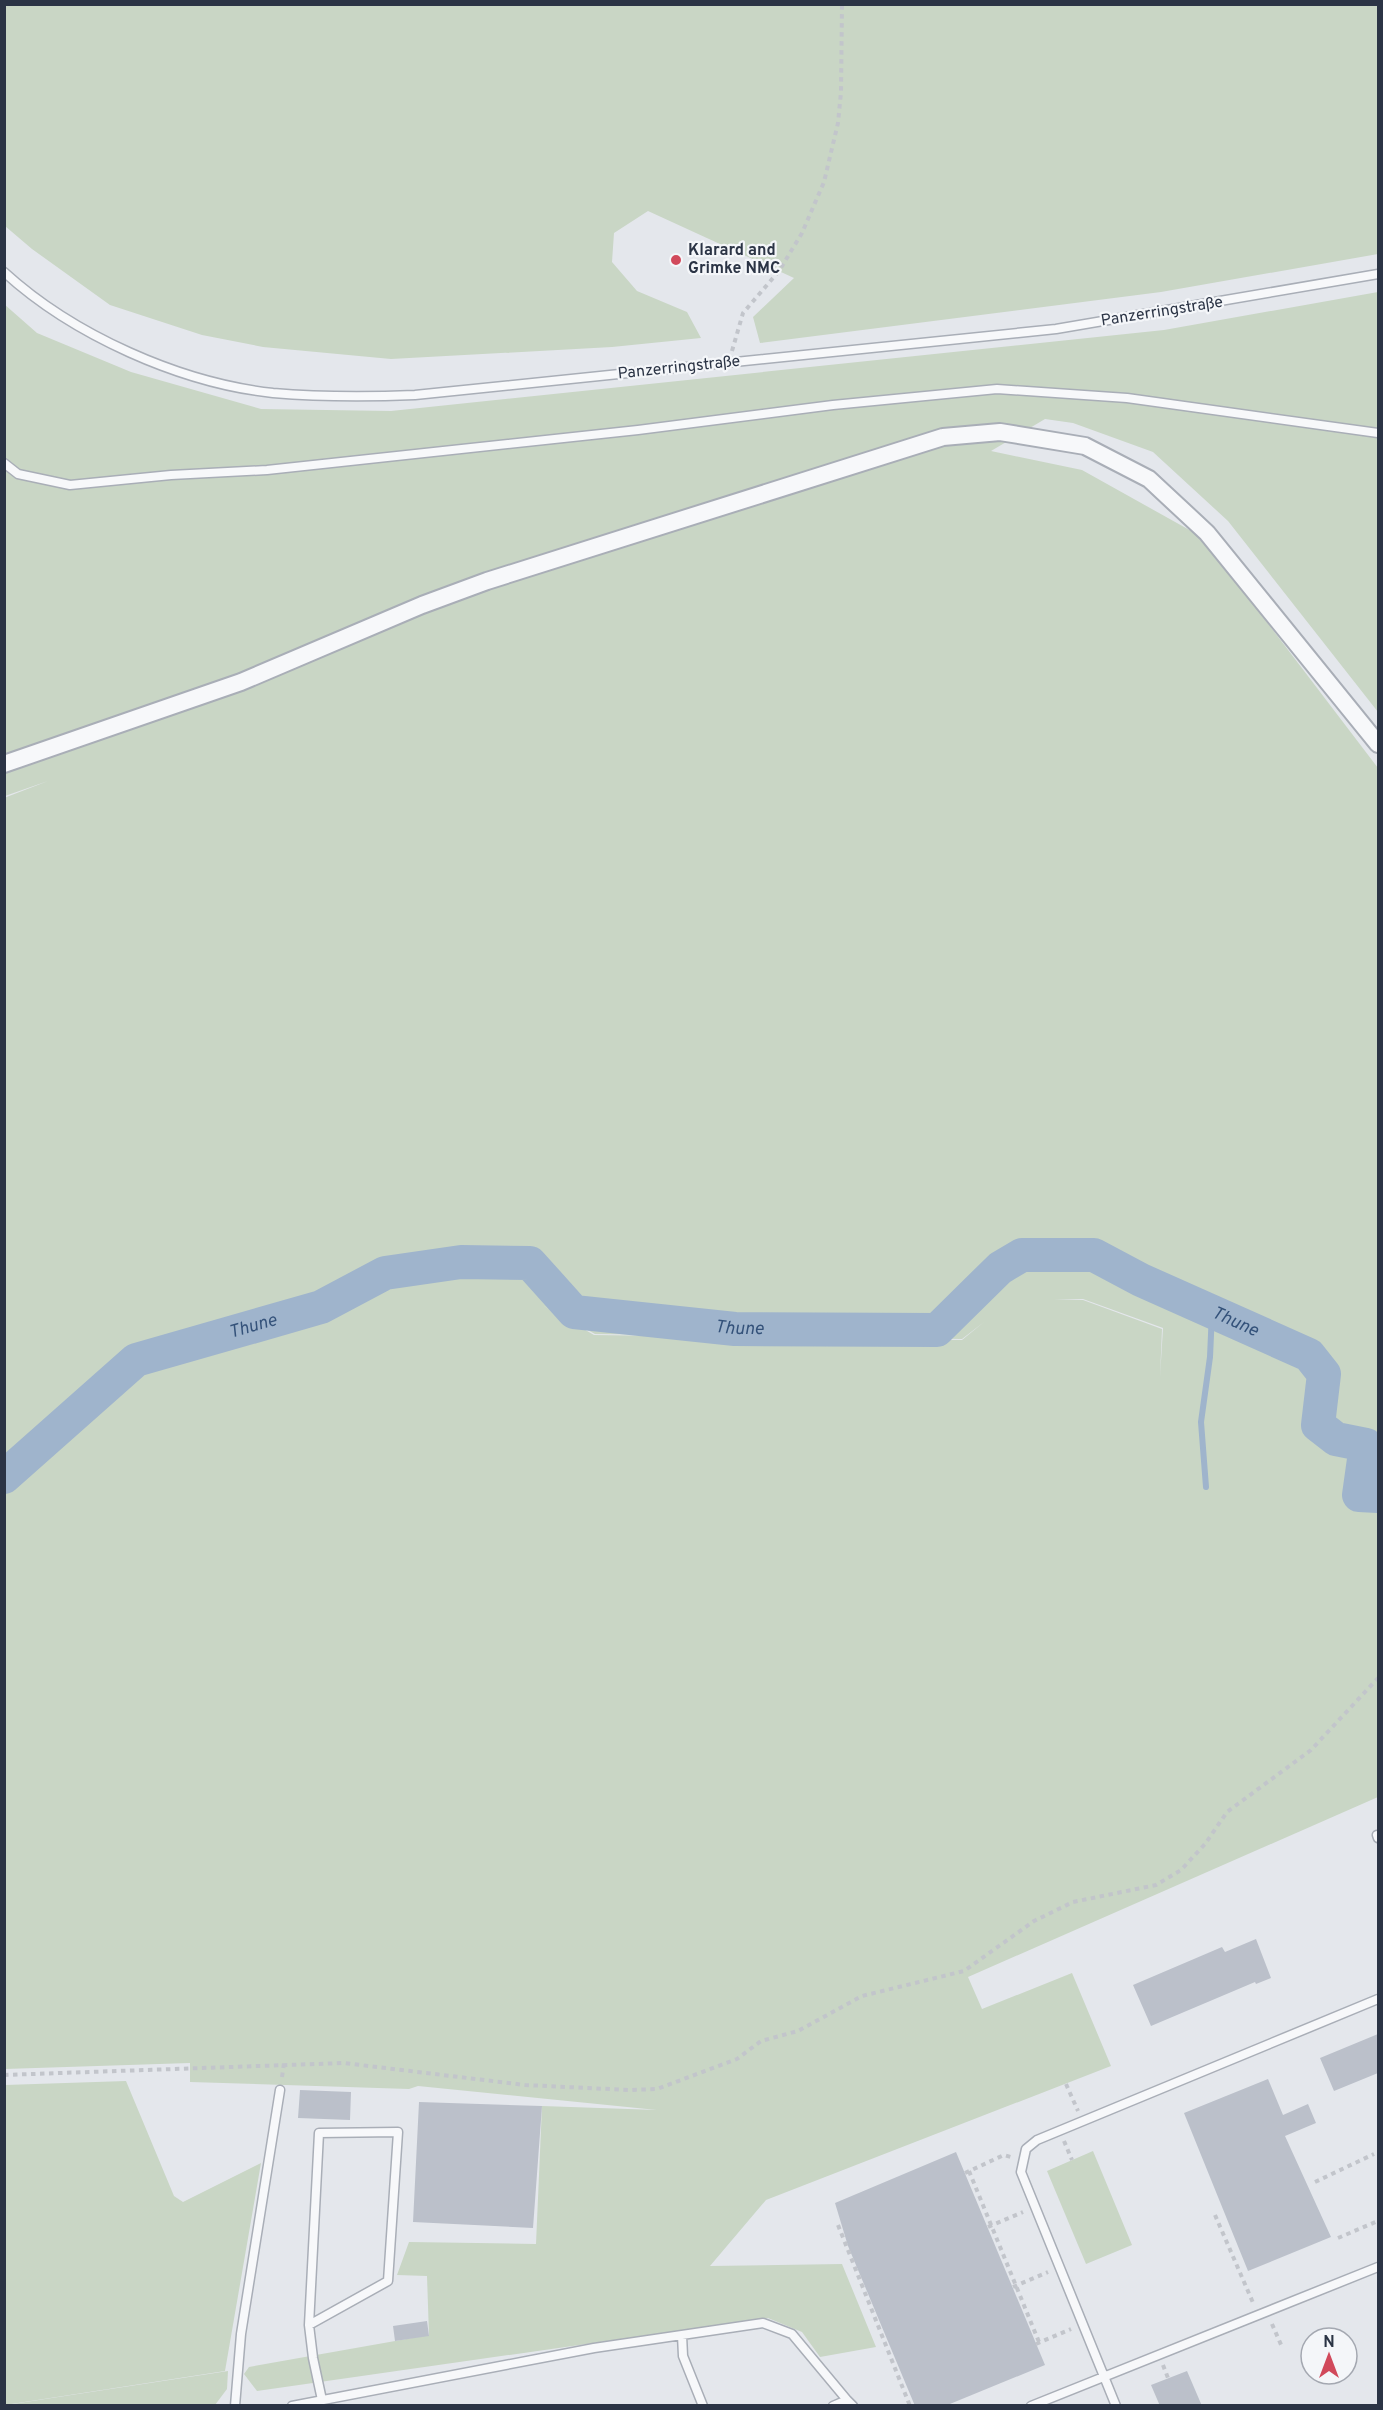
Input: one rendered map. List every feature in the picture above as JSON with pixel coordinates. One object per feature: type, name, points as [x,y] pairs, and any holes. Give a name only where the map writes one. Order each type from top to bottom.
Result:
[{"type":"street","points":[[4,764],[241,681],[422,604],[487,582],[943,437],[1000,432],[1085,446],[1149,479],[1207,533],[1378,744]]},
{"type":"lane","name":"Panzerringstraße","points":[[4,272],[88,332],[173,370],[220,383],[271,393],[347,397],[415,395],[1056,329],[1378,274]]},
{"type":"lane","points":[[4,463],[18,474],[70,485],[290,467],[638,430],[833,405],[997,389],[1126,398],[1378,433]]},
{"type":"lane","points":[[1116,2406],[1021,2172],[1026,2149],[1036,2140],[1378,1999]]},
{"type":"lane","points":[[235,2406],[241,2334],[280,2090]]},
{"type":"lane","points":[[309,2325],[388,2281],[398,2132],[319,2133],[309,2325],[322,2400]]},
{"type":"lane","points":[[1031,2406],[1378,2267]]},
{"type":"lane","points":[[292,2406],[594,2348],[763,2323],[792,2334],[850,2403]]},
{"type":"lane","points":[[681,2335],[684,2356],[703,2406]]},
{"type":"lane","points":[[833,2406],[850,2403]]},
{"type":"path","points":[[729,363],[743,313],[779,271],[802,233],[824,182],[838,123],[841,92],[842,4]]},
{"type":"path","points":[[4,2075],[344,2063],[525,2085],[629,2090],[657,2089],[737,2058],[761,2041],[807,2027],[862,1996],[964,1971],[1034,1921],[1073,1902],[1156,1885],[1169,1879],[1181,1870],[1205,1844],[1227,1812],[1311,1750],[1378,1678]]},
{"type":"path","points":[[1066,2084],[1082,2121]]},
{"type":"path","points":[[1060,2130],[1072,2160]]},
{"type":"path","points":[[1315,2182],[1374,2154]]},
{"type":"path","points":[[1022,2159],[1004,2155],[967,2172],[1038,2343],[1082,2324]]},
{"type":"path","points":[[990,2226],[1034,2207]]},
{"type":"path","points":[[1215,2215],[1258,2315]]},
{"type":"path","points":[[1338,2238],[1378,2221]]},
{"type":"path","points":[[838,2225],[910,2406]]},
{"type":"path","points":[[1014,2286],[1059,2267]]},
{"type":"path","points":[[1267,2312],[1282,2347]]},
{"type":"green space","points":[[4,5],[1378,5],[1378,254],[1161,292],[760,343],[753,317],[794,278],[648,211],[614,233],[612,262],[637,291],[687,312],[701,338],[612,347],[391,359],[263,347],[202,335],[110,305],[32,249],[5,226]]},
{"type":"green space","points":[[1378,292],[1378,712],[1228,521],[1153,452],[1073,423],[1045,419],[991,451],[1082,470],[1202,537],[1378,768],[1378,1797],[968,1977],[982,2009],[1072,1973],[1111,2066],[766,2200],[710,2266],[842,2264],[876,2347],[820,2357],[802,2332],[768,2318],[257,2391],[244,2374],[249,2367],[429,2335],[427,2276],[397,2275],[409,2242],[536,2244],[542,2106],[657,2110],[418,2086],[409,2089],[190,2082],[190,2063],[5,2069],[4,798],[48,781],[5,796],[4,304],[37,333],[131,372],[261,409],[391,411],[1164,330]],"holes":[[[1083,1299],[1163,1328],[1160,1377],[1162,1329],[1083,1300],[1054,1300]],[[542,1305],[595,1334],[962,1339],[984,1322],[962,1340],[594,1335]]]},
{"type":"green space","points":[[126,2081],[174,2196],[183,2202],[261,2163],[225,2371],[5,2405],[5,2085]]},
{"type":"green space","points":[[1093,2151],[1132,2245],[1086,2264],[1047,2171]]},
{"type":"green space","points":[[228,2371],[227,2389],[215,2405],[6,2405]]},
{"type":"building","points":[[1256,1939],[1271,1978],[1256,1984],[1255,1982],[1151,2026],[1133,1985],[1222,1947],[1225,1952]]},
{"type":"building","points":[[1378,2034],[1378,2073],[1334,2091],[1320,2058]]},
{"type":"building","points":[[1268,2079],[1283,2115],[1308,2104],[1316,2123],[1285,2136],[1331,2237],[1248,2271],[1184,2113]]},
{"type":"building","points":[[300,2090],[351,2092],[350,2120],[298,2118]]},
{"type":"building","points":[[419,2102],[542,2106],[533,2228],[413,2222]]},
{"type":"building","points":[[956,2152],[1045,2365],[945,2406],[915,2406],[848,2246],[835,2203]]},
{"type":"building","points":[[427,2321],[429,2336],[395,2341],[393,2326]]},
{"type":"building","points":[[1187,2371],[1202,2406],[1160,2406],[1151,2385]]},
{"type":"waterway","name":"Thune","points":[[4,1477],[136,1360],[321,1307],[385,1273],[461,1262],[530,1263],[574,1312],[735,1329],[937,1330],[1000,1268],[1022,1255],[1094,1255],[1141,1280],[1309,1355],[1324,1374],[1318,1425],[1336,1439],[1366,1445],[1359,1495],[1378,1496]]},
{"type":"waterway","points":[[1206,1487],[1201,1422],[1210,1357],[1212,1312]]},
{"type":"place","name":"Klarard and Grimke NMC","points":[[676,260]]}]
